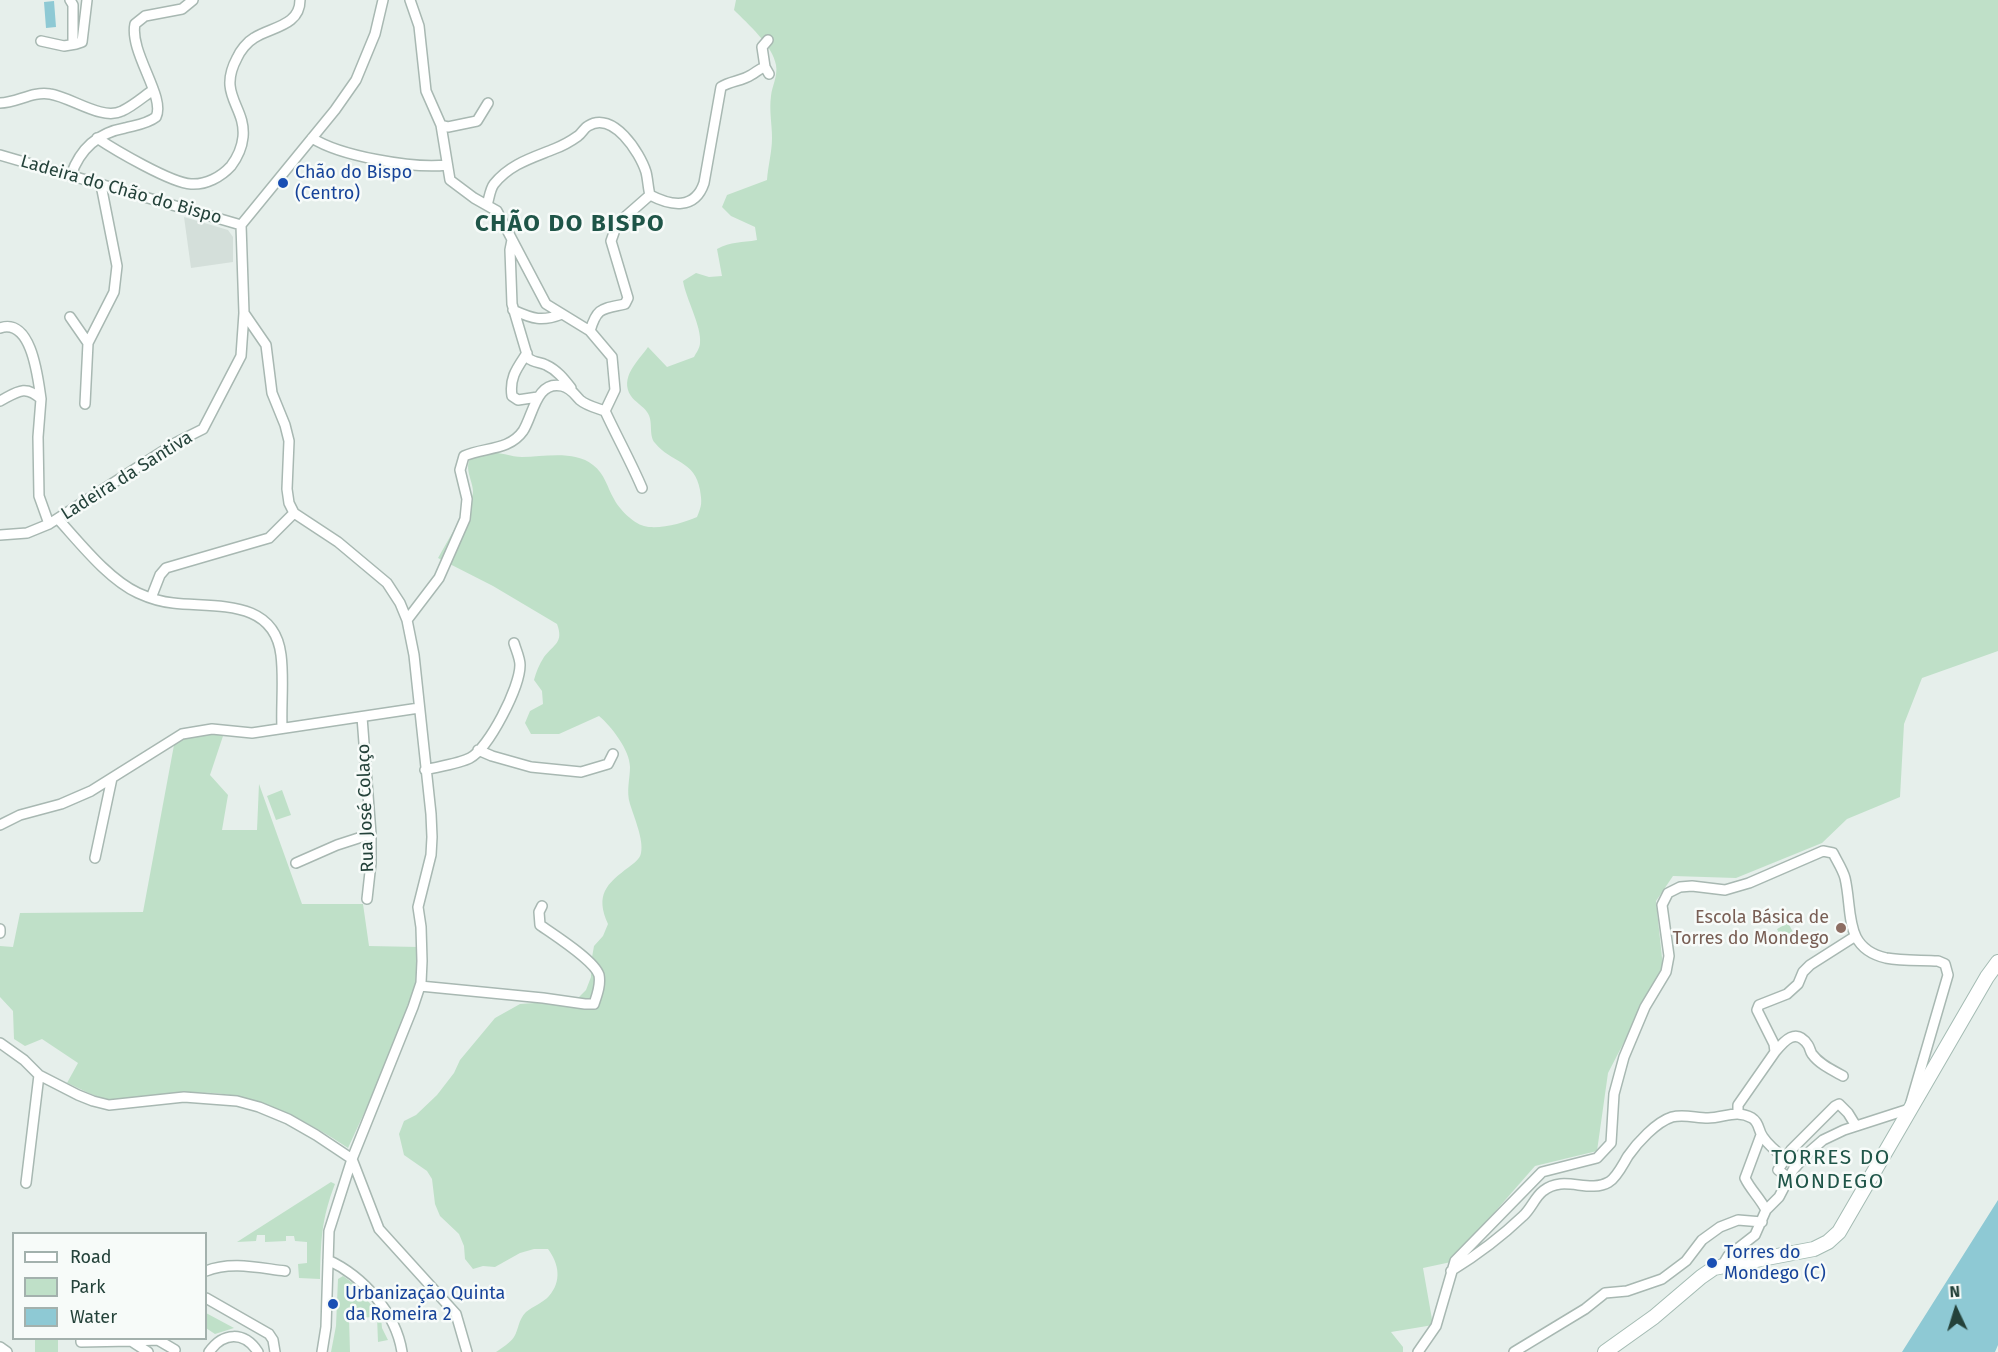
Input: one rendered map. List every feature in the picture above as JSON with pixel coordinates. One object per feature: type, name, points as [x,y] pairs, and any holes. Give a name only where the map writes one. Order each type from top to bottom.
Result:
[{"type":"main road","points":[[1605,1352],[1654,1317],[1701,1277],[1722,1266],[1814,1249],[1828,1242],[1845,1224],[1987,977],[1998,962]]},
{"type":"street","points":[[70,0],[73,5],[73,43],[76,44]]},
{"type":"street","points":[[41,40],[64,46],[82,42],[87,0]]},
{"type":"street","points":[[71,175],[88,144],[116,130],[143,124],[156,117],[159,110],[134,36],[135,24],[145,16],[182,9],[193,0]]},
{"type":"street","points":[[97,138],[180,182],[199,184],[220,176],[235,160],[243,137],[242,125],[229,88],[231,70],[237,57],[251,39],[283,26],[291,20],[297,13],[300,0]]},
{"type":"street","points":[[241,225],[335,110],[356,80],[375,34],[382,0]]},
{"type":"street","points":[[410,0],[419,26],[426,91],[441,125],[450,180],[496,211],[546,304],[590,332],[612,357],[615,390],[606,411],[642,489]]},
{"type":"street","points":[[486,205],[493,185],[510,169],[530,157],[554,149],[578,136],[589,125],[600,123],[611,125],[632,144],[645,171],[650,195],[661,201],[671,202],[689,202],[696,198],[704,183],[721,87],[750,76],[760,67],[767,71],[762,47],[768,40]]},
{"type":"street","points":[[0,103],[13,102],[29,95],[50,94],[103,113],[113,114],[122,111],[153,90]]},
{"type":"street","points":[[441,125],[448,127],[477,121],[488,103]]},
{"type":"street","points":[[312,138],[322,145],[395,163],[447,165]]},
{"type":"street","name":"Ladeira do Chão do Bispo","points":[[0,155],[241,225]]},
{"type":"street","points":[[85,404],[88,343],[114,291],[117,267],[101,185]]},
{"type":"street","points":[[590,332],[595,315],[600,311],[625,304],[628,298],[611,241],[617,224],[650,195]]},
{"type":"street","name":"Ladeira da Santiva","points":[[0,535],[27,533],[53,521],[177,442],[203,429],[241,356],[244,313],[241,225]]},
{"type":"street","points":[[512,240],[510,250],[513,310],[523,335],[526,353],[531,361],[543,364],[560,374],[581,401],[606,411]]},
{"type":"street","points":[[513,310],[543,320],[562,314]]},
{"type":"street","points":[[244,313],[266,345],[272,393],[289,441],[286,489],[294,513],[338,542],[387,583],[400,603],[414,655],[431,814],[431,855],[418,907],[422,961],[420,986],[352,1159],[329,1232],[326,1327],[322,1352]]},
{"type":"street","points":[[70,317],[88,343]]},
{"type":"street","points":[[0,328],[12,328],[22,333],[33,354],[41,399],[38,437],[39,496],[53,521],[124,586],[151,598],[171,603],[244,609],[271,628],[281,654],[282,728]]},
{"type":"street","points":[[526,353],[515,371],[511,388],[512,396],[518,400],[538,397]]},
{"type":"street","points":[[406,620],[439,578],[465,519],[467,499],[460,470],[464,456],[476,451],[506,446],[522,432],[538,397],[544,390],[562,386],[573,391]]},
{"type":"street","points":[[0,401],[20,390],[33,391],[41,399]]},
{"type":"street","points":[[151,598],[160,575],[166,568],[269,538],[294,513]]},
{"type":"street","points":[[425,770],[471,758],[490,737],[511,698],[519,675],[520,663],[514,643]]},
{"type":"street","points":[[0,825],[20,815],[61,804],[91,791],[182,734],[212,729],[252,733],[419,708]]},
{"type":"street","name":"Rua José Colaço","points":[[362,717],[371,834],[367,899]]},
{"type":"street","points":[[478,750],[531,766],[580,772],[608,764],[613,754]]},
{"type":"street","points":[[95,858],[112,778]]},
{"type":"street","points":[[296,863],[337,845],[371,834]]},
{"type":"street","points":[[1418,1352],[1437,1326],[1455,1261],[1542,1172],[1597,1158],[1611,1143],[1614,1094],[1624,1058],[1644,1007],[1666,972],[1670,956],[1662,905],[1668,893],[1680,887],[1692,886],[1725,890],[1749,883],[1823,851],[1833,853],[1844,875],[1854,937],[1868,950],[1886,958],[1938,961],[1945,964],[1948,975],[1910,1109],[1856,1126],[1832,1135],[1819,1143],[1805,1156],[1779,1197],[1766,1210],[1755,1235],[1728,1256],[1722,1266]]},
{"type":"street","points":[[420,986],[594,1004],[599,987],[599,974],[591,963],[540,925],[539,912],[542,906]]},
{"type":"street","points":[[1775,1052],[1774,1044],[1757,1010],[1759,1005],[1787,994],[1798,984],[1803,972],[1810,965],[1854,937]]},
{"type":"street","points":[[1738,1112],[1738,1105],[1775,1052],[1789,1037],[1798,1037],[1808,1043],[1812,1054],[1823,1065],[1843,1076]]},
{"type":"street","points":[[0,1043],[24,1060],[39,1075],[78,1095],[109,1105],[184,1097],[237,1101],[288,1119],[316,1134],[352,1159],[379,1229],[456,1314],[467,1352]]},
{"type":"street","points":[[26,1183],[39,1075]]},
{"type":"street","points":[[1789,1178],[1778,1170],[1791,1150],[1838,1105],[1845,1108],[1856,1126]]},
{"type":"street","points":[[1451,1271],[1480,1253],[1516,1222],[1543,1191],[1561,1182],[1595,1186],[1609,1182],[1630,1153],[1651,1130],[1671,1117],[1707,1118],[1738,1112],[1753,1119],[1760,1126],[1761,1135],[1745,1178],[1766,1210]]},
{"type":"street","points":[[1761,1135],[1786,1159]]},
{"type":"street","points":[[1514,1352],[1585,1309],[1605,1293],[1627,1291],[1662,1279],[1686,1261],[1702,1240],[1720,1227],[1738,1220],[1762,1222]]},
{"type":"street","points":[[328,1260],[344,1267],[358,1279],[386,1312],[400,1340],[402,1352]]},
{"type":"street","points":[[207,1271],[224,1266],[285,1270]]},
{"type":"street","points":[[207,1299],[269,1334],[275,1352]]},
{"type":"street","points":[[208,1352],[215,1343],[232,1337],[244,1338],[253,1344],[258,1352]]},
{"type":"street","points":[[81,1340],[81,1342],[158,1340],[175,1350]]},
{"type":"street","points":[[131,1341],[148,1352]]},
{"type":"street","points":[[0,1347],[7,1352]]},
{"type":"shaded area","points":[[184,217],[228,230],[233,237],[233,262],[191,268]]},
{"type":"green space","points":[[736,0],[1998,0],[1998,651],[1922,678],[1904,724],[1900,797],[1847,819],[1822,843],[1736,878],[1673,876],[1656,901],[1663,967],[1608,1073],[1597,1151],[1535,1166],[1451,1262],[1423,1268],[1433,1325],[1391,1332],[1403,1347],[1403,1352],[496,1352],[514,1337],[521,1318],[526,1312],[547,1298],[553,1290],[558,1272],[555,1261],[548,1249],[534,1249],[520,1253],[495,1267],[483,1266],[473,1269],[465,1259],[464,1246],[459,1234],[440,1216],[435,1204],[432,1179],[427,1171],[404,1155],[399,1134],[404,1121],[416,1115],[437,1095],[454,1073],[460,1060],[495,1018],[520,1004],[576,1000],[586,990],[591,977],[594,946],[603,936],[608,924],[603,905],[605,891],[614,879],[638,859],[642,848],[629,799],[629,760],[619,739],[609,726],[599,716],[559,734],[531,734],[525,723],[530,711],[543,704],[542,691],[534,680],[544,657],[559,639],[557,624],[493,586],[438,558],[471,499],[473,491],[468,464],[473,456],[484,452],[516,457],[568,456],[585,460],[600,472],[623,511],[635,522],[644,526],[671,525],[697,517],[701,501],[697,480],[688,467],[661,450],[655,443],[649,416],[631,396],[627,383],[631,370],[648,347],[667,367],[694,357],[699,347],[700,336],[683,281],[696,273],[709,277],[722,276],[717,249],[732,243],[757,240],[755,227],[731,216],[722,207],[727,195],[767,180],[772,143],[770,102],[776,77],[776,65],[765,43],[734,10]]},
{"type":"green space","points":[[211,732],[224,733],[210,775],[228,795],[222,830],[257,830],[259,784],[302,904],[363,904],[369,946],[419,947],[416,982],[408,1005],[372,1096],[348,1148],[317,1128],[283,1112],[230,1095],[188,1093],[119,1101],[104,1099],[88,1093],[67,1083],[78,1063],[42,1039],[25,1046],[14,1039],[13,1011],[0,997],[0,946],[13,947],[20,913],[143,912],[174,745],[184,738]]},
{"type":"green space","points":[[282,790],[291,815],[276,820],[267,796]]},
{"type":"green space","points":[[1788,923],[1798,941],[1786,947],[1777,929]]},
{"type":"green space","points":[[331,1182],[335,1184],[323,1231],[320,1279],[299,1278],[298,1264],[307,1263],[307,1242],[295,1241],[294,1236],[286,1236],[286,1241],[265,1242],[265,1235],[257,1235],[256,1241],[237,1242]]},
{"type":"green space","points":[[343,1276],[354,1284],[381,1317],[382,1328],[388,1340],[378,1342],[377,1317],[349,1318],[350,1352],[331,1352],[336,1326],[338,1279]]},
{"type":"green space","points":[[207,1314],[234,1328],[215,1334],[207,1329]]},
{"type":"green space","points":[[35,1340],[58,1340],[58,1352],[35,1352]]},
{"type":"water","points":[[54,1],[56,27],[46,28],[44,2]]},
{"type":"water","points":[[1998,1200],[1998,1345],[1995,1352],[1902,1352]]},
{"type":"place","name":"Chão do Bispo (Centro)","points":[[283,183]]},
{"type":"place","name":"Escola Básica de Torres do Mondego","points":[[1841,928]]},
{"type":"place","name":"Torres do Mondego (C)","points":[[1712,1263]]},
{"type":"place","name":"Urbanização Quinta da Romeira 2","points":[[333,1304]]},
{"type":"district","name":"CHÃO DO BISPO","points":[[570,224]]},
{"type":"district","name":"TORRES DO MONDEGO","points":[[1831,1170]]}]
